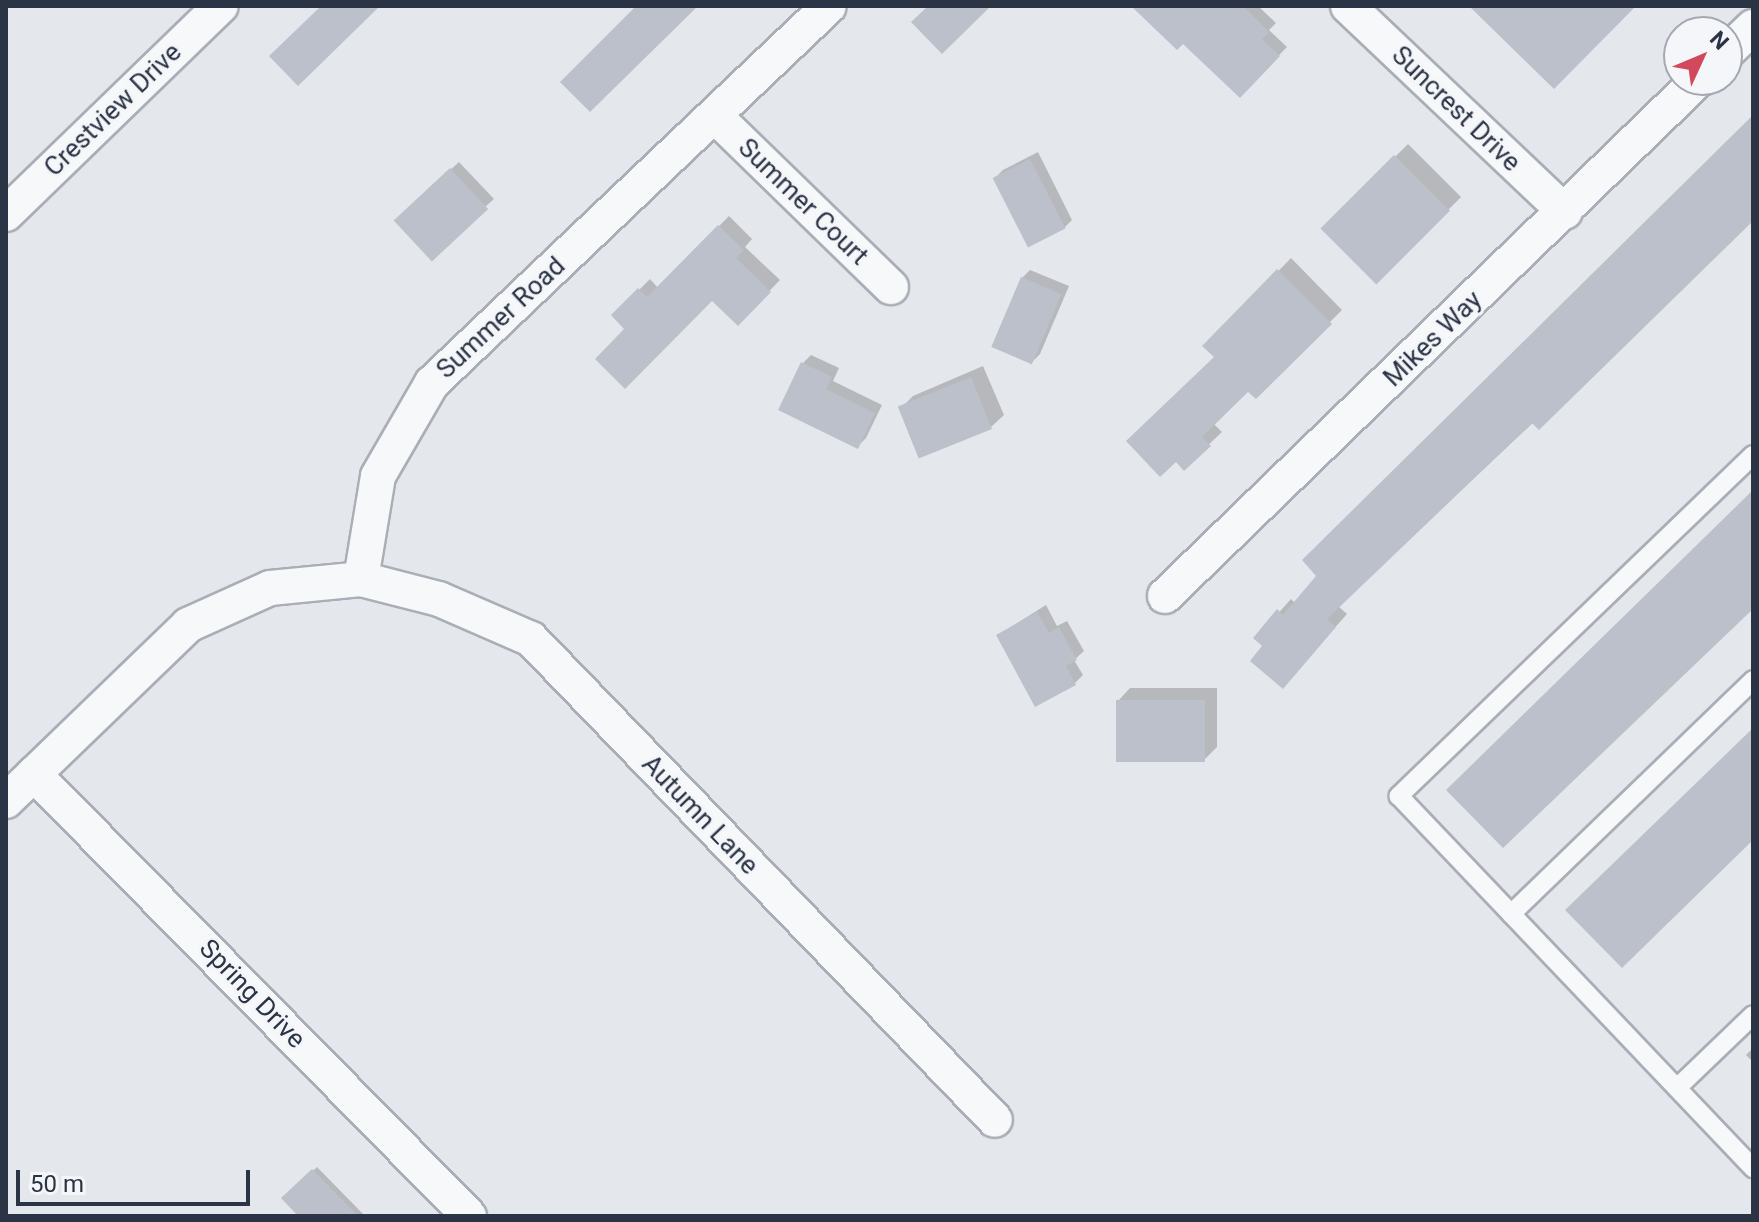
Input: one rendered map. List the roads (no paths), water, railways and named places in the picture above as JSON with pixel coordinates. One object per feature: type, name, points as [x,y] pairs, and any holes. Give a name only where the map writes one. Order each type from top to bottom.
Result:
[{"type":"street","name":"Crestview Drive","points":[[6,214],[221,6]]},
{"type":"street","name":"Summer Road","points":[[361,579],[378,476],[432,383],[716,117],[829,6]]},
{"type":"street","name":"Suncrest Drive","points":[[1348,6],[1565,212]]},
{"type":"street","name":"Mikes Way","points":[[1165,596],[1682,96]]},
{"type":"street","name":"Summer Court","points":[[716,117],[891,287]]},
{"type":"street","points":[[6,801],[188,625],[270,588],[361,579]]},
{"type":"street","name":"Autumn Lane","points":[[361,579],[439,599],[531,639],[995,1120]]},
{"type":"street","name":"Spring Drive","points":[[34,774],[469,1216]]},
{"type":"lane","points":[[1753,455],[1399,796],[1753,1168]]},
{"type":"lane","points":[[1511,914],[1753,680]]},
{"type":"lane","points":[[1677,1088],[1753,1015]]}]
